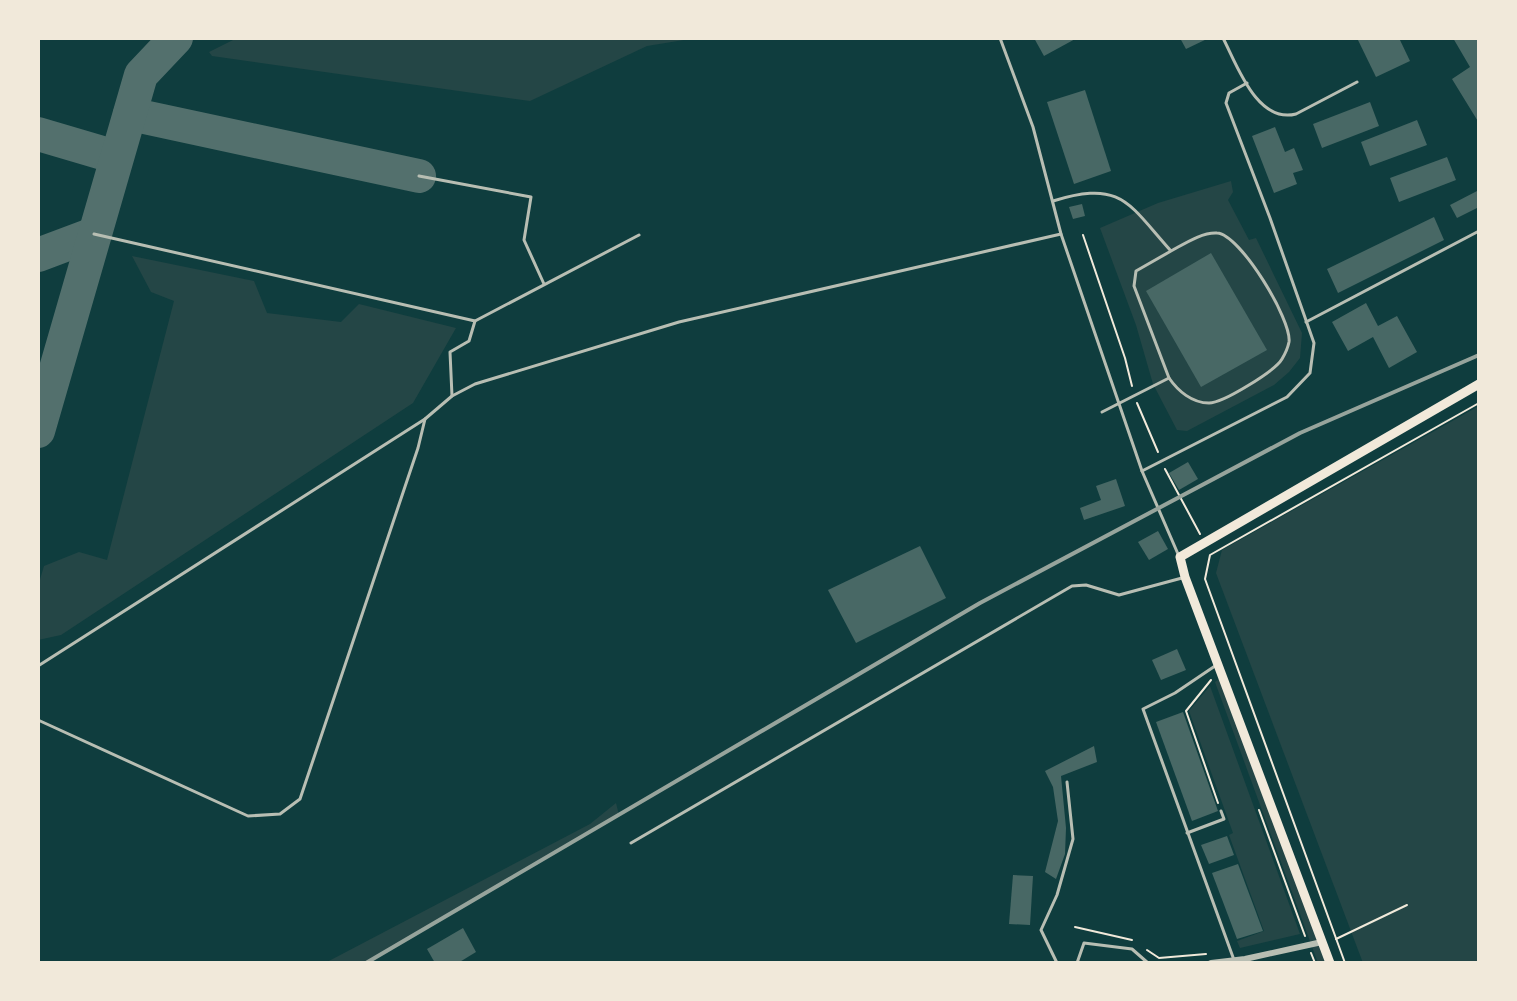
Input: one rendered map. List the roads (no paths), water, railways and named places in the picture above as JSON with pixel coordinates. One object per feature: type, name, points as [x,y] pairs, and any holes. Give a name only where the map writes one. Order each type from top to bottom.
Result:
[{"type":"main road","points":[[1330,963],[1180,557],[1479,384]]},
{"type":"street","points":[[1211,963],[1322,942]]},
{"type":"lane","points":[[1000,38],[1033,127],[1061,234],[1142,471],[1180,557]]},
{"type":"lane","points":[[1223,38],[1254,97],[1285,117],[1357,82]]},
{"type":"lane","points":[[1142,471],[1287,397],[1310,373],[1314,343],[1226,103],[1229,93],[1247,83]]},
{"type":"lane","points":[[419,176],[531,197],[524,240],[544,284]]},
{"type":"lane","points":[[1053,201],[1094,191],[1111,195],[1132,207],[1171,251]]},
{"type":"lane","points":[[1306,322],[1479,231]]},
{"type":"lane","points":[[1216,233],[1232,239],[1281,311],[1289,334],[1289,344],[1277,365],[1215,402],[1208,403],[1183,394],[1169,378],[1134,286],[1134,276],[1141,266],[1171,251],[1201,236],[1216,233]]},
{"type":"lane","points":[[94,234],[475,321],[639,235]]},
{"type":"lane","points":[[38,666],[475,384],[679,322],[1061,234]]},
{"type":"lane","points":[[452,396],[450,352],[469,341],[475,321]]},
{"type":"lane","points":[[1102,412],[1169,378]]},
{"type":"lane","points":[[38,720],[248,816],[280,814],[300,799],[418,448],[425,419]]},
{"type":"lane","points":[[631,843],[1072,586],[1086,585],[1119,595],[1185,577]]},
{"type":"lane","points":[[1218,664],[1175,693],[1143,709],[1234,960]]},
{"type":"lane","points":[[1057,963],[1041,930],[1057,895],[1073,839],[1067,782]]},
{"type":"lane","points":[[1187,833],[1224,819],[1221,811]]},
{"type":"lane","points":[[1077,963],[1084,943],[1132,949],[1148,963]]},
{"type":"railway","points":[[366,963],[980,603],[1300,433],[1479,355]]}]
